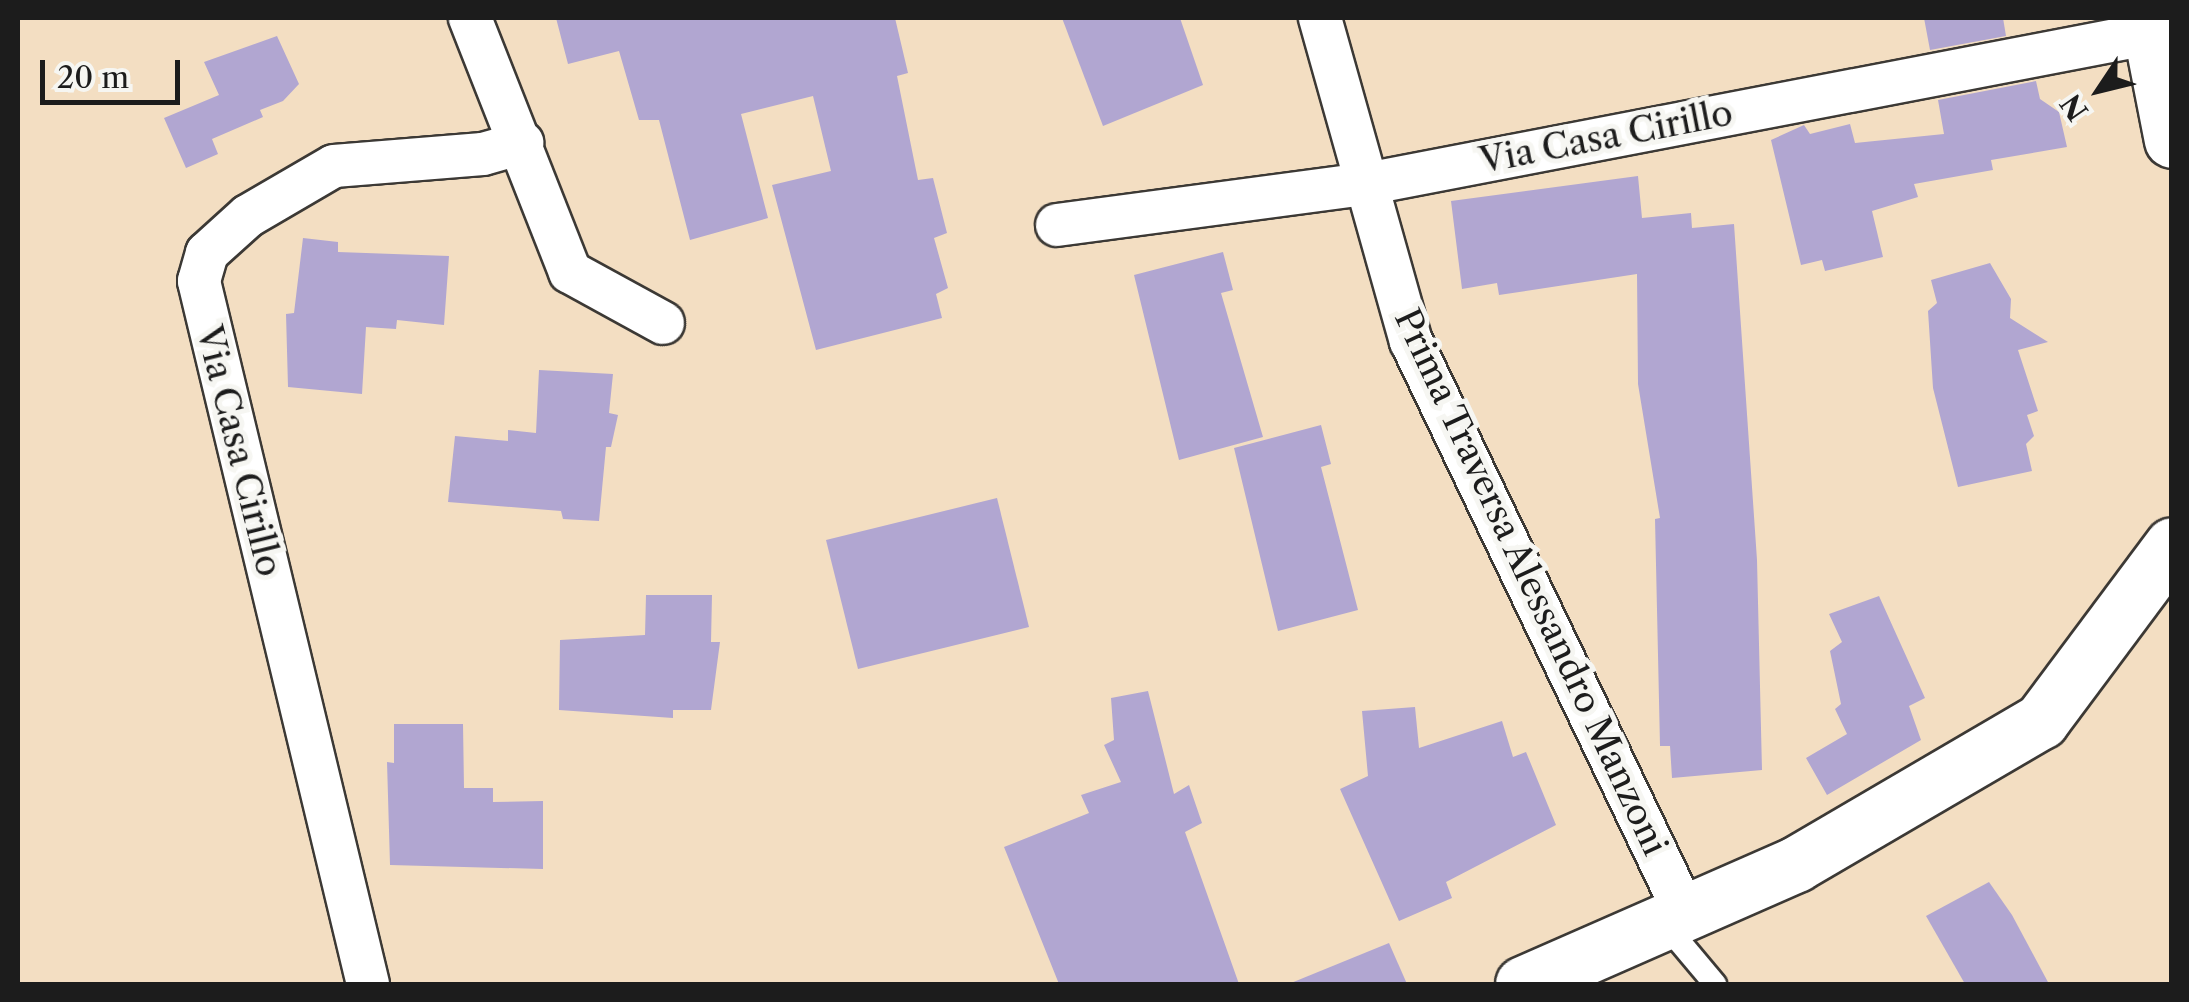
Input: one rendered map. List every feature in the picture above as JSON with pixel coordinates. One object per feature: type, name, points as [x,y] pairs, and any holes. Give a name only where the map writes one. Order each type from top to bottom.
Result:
[{"type":"street","points":[[470,18],[570,272],[663,323]]},
{"type":"street","name":"Prima Traversa Alessandro Manzoni","points":[[1320,18],[1411,341],[1674,918]]},
{"type":"street","name":"Via Casa Cirillo","points":[[1057,225],[1366,184],[2150,25],[2172,140]]},
{"type":"street","name":"Via Casa Cirillo","points":[[368,984],[199,280],[207,252],[248,216],[334,166],[483,154],[522,143]]},
{"type":"street","points":[[1523,984],[1796,864],[2041,721],[2172,546]]},
{"type":"lane","points":[[1674,918],[1716,984]]},
{"type":"building","points":[[556,18],[895,18],[908,73],[897,76],[918,180],[933,178],[947,233],[934,238],[948,288],[936,294],[942,318],[816,350],[772,185],[831,171],[813,96],[741,114],[768,218],[690,240],[659,120],[639,120],[619,51],[568,64]]},
{"type":"building","points":[[1062,18],[1180,18],[1203,85],[1103,126]]},
{"type":"building","points":[[1924,18],[2003,18],[2006,36],[1930,50]]},
{"type":"building","points":[[277,36],[299,84],[283,101],[260,110],[263,117],[212,139],[218,154],[186,168],[164,118],[219,95],[204,62]]},
{"type":"building","points":[[2036,81],[2040,99],[2059,112],[2067,147],[1991,160],[1993,170],[1914,184],[1918,197],[1872,211],[1883,257],[1825,271],[1822,260],[1801,265],[1771,140],[1804,125],[1810,134],[1850,124],[1855,143],[1944,134],[1938,100]]},
{"type":"building","points":[[1638,176],[1642,218],[1691,213],[1692,228],[1734,224],[1757,560],[1762,770],[1672,778],[1670,746],[1660,746],[1655,519],[1660,518],[1638,384],[1637,274],[1499,295],[1497,283],[1462,289],[1451,201]]},
{"type":"building","points":[[303,238],[338,242],[338,252],[449,256],[444,325],[397,320],[396,329],[366,327],[362,394],[288,387],[286,314],[294,313]]},
{"type":"building","points":[[1223,252],[1233,290],[1221,293],[1263,437],[1179,460],[1134,275]]},
{"type":"building","points":[[1990,263],[2011,299],[2010,318],[2048,342],[2018,350],[2038,411],[2027,415],[2034,436],[2026,444],[2032,471],[1958,487],[1933,388],[1928,311],[1937,303],[1931,280]]},
{"type":"building","points":[[539,370],[613,374],[609,413],[618,415],[611,447],[606,447],[599,521],[563,519],[561,511],[448,502],[455,436],[508,441],[508,430],[536,433]]},
{"type":"building","points":[[1321,425],[1331,464],[1321,467],[1358,610],[1278,631],[1234,448]]},
{"type":"building","points":[[997,498],[1029,627],[858,669],[826,540]]},
{"type":"building","points":[[646,595],[712,595],[711,642],[720,642],[711,710],[673,710],[673,718],[559,710],[560,640],[645,635]]},
{"type":"building","points":[[1879,596],[1925,698],[1909,706],[1921,740],[1827,795],[1806,758],[1847,734],[1835,709],[1841,704],[1830,651],[1842,642],[1829,614]]},
{"type":"building","points":[[1148,691],[1174,794],[1189,785],[1202,823],[1185,832],[1239,984],[1059,984],[1004,847],[1089,813],[1081,795],[1121,782],[1104,745],[1114,740],[1111,698]]},
{"type":"building","points":[[1415,707],[1419,748],[1502,721],[1513,757],[1526,752],[1556,825],[1446,882],[1452,898],[1399,921],[1340,789],[1368,776],[1362,711]]},
{"type":"building","points":[[394,724],[463,724],[464,788],[493,788],[493,802],[543,801],[543,869],[390,865],[387,762],[394,763]]},
{"type":"building","points":[[1989,882],[2012,915],[2049,984],[1965,984],[1926,916]]},
{"type":"building","points":[[1389,943],[1407,984],[1291,984],[1291,983]]}]
